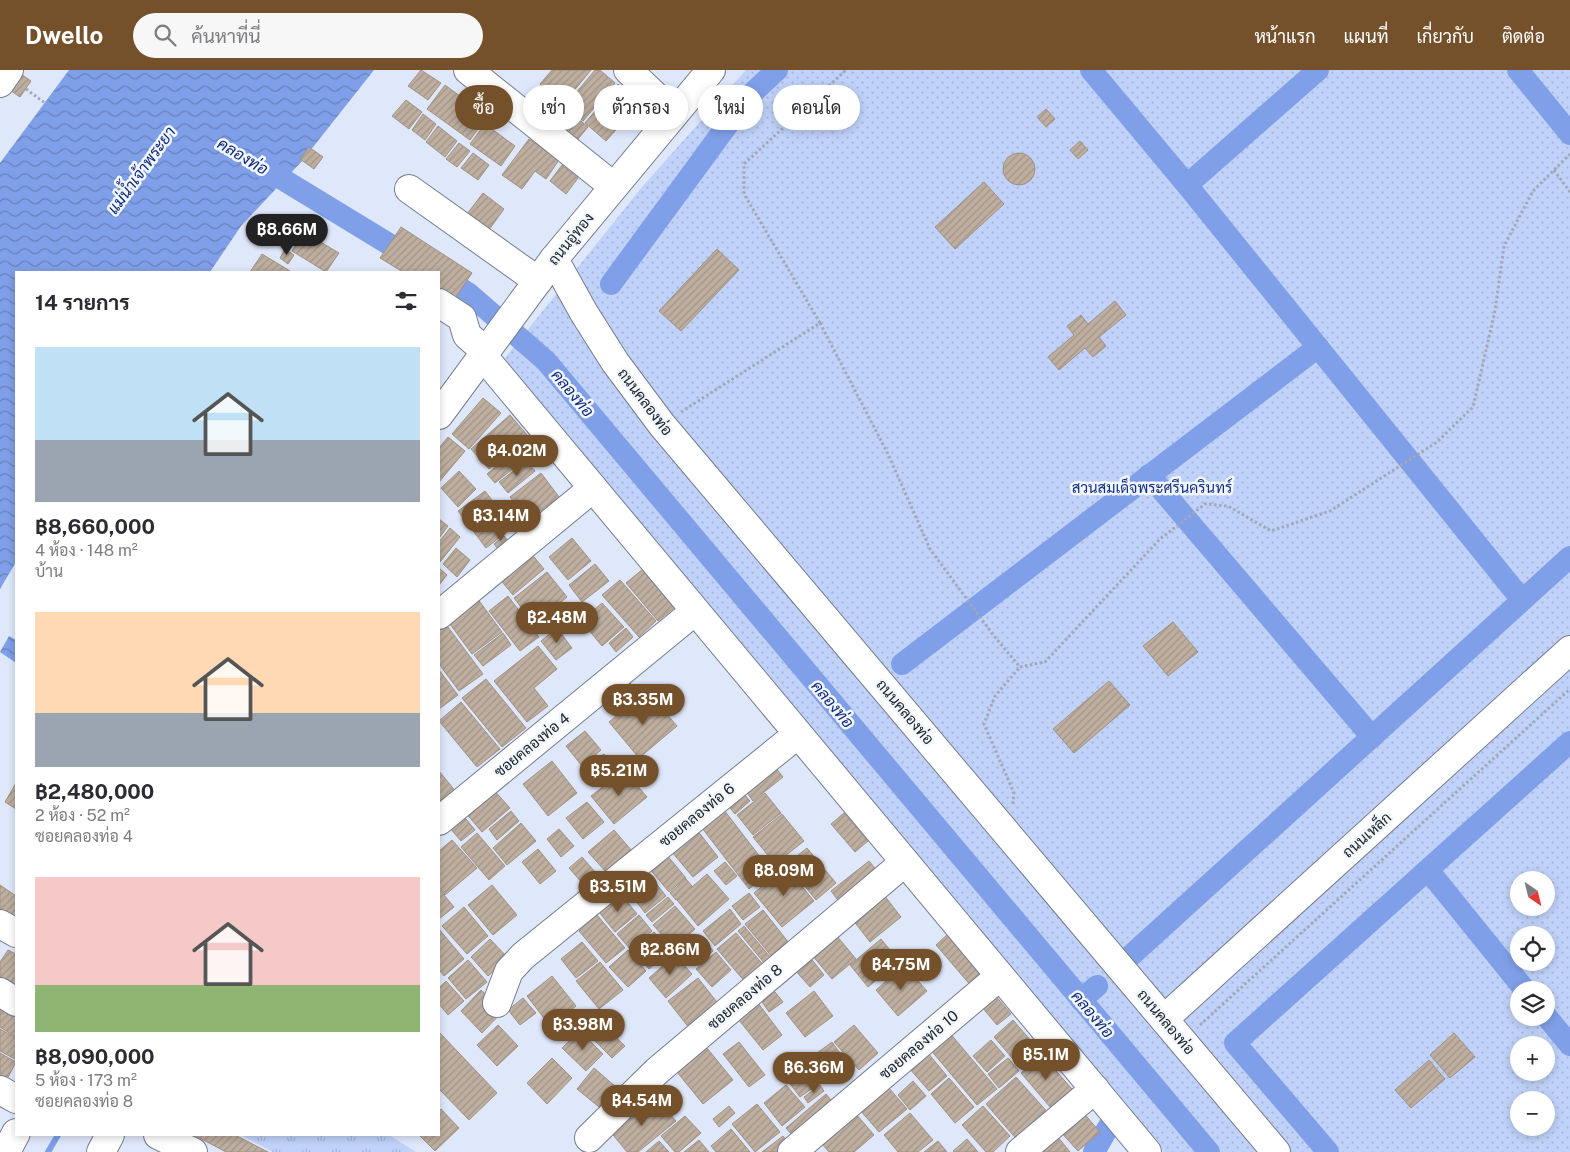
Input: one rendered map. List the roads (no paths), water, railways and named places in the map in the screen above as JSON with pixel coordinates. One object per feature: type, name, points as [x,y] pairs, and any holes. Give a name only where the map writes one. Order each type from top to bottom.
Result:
[{"type":"street","points":[[0,83],[9,70]]},
{"type":"street","points":[[468,70],[613,186]]},
{"type":"street","points":[[628,70],[644,85]]},
{"type":"street","name":"ถนนอู่ทอง","points":[[688,97],[711,70]]},
{"type":"street","name":"ถนนอู่ทอง","points":[[440,414],[554,259],[660,130]]},
{"type":"street","points":[[409,189],[532,289]]},
{"type":"street","name":"ถนนคลองท่อ","points":[[554,259],[584,313],[615,362],[662,425],[1276,1152]]},
{"type":"street","points":[[440,303],[462,318],[467,335],[486,351],[593,488],[1147,1152]]},
{"type":"street","points":[[440,615],[593,488]]},
{"type":"street","name":"ซอยคลองท่อ 4","points":[[440,820],[695,611]]},
{"type":"street","name":"ถนนเหล็ก","points":[[1164,1019],[1570,650]]},
{"type":"street","name":"ซอยคลองท่อ 6","points":[[497,1003],[509,972],[523,956],[798,734]]},
{"type":"street","name":"ซอยคลองท่อ 8","points":[[589,1138],[657,1071],[905,862]]},
{"type":"street","points":[[0,924],[15,932]]},
{"type":"street","name":"ซอยคลองท่อ 10","points":[[792,1152],[1000,976]]},
{"type":"street","points":[[0,992],[15,1001]]},
{"type":"street","points":[[1020,1152],[1095,1089]]},
{"type":"street","points":[[0,1090],[15,1098]]},
{"type":"street","points":[[6,1152],[15,1135]]},
{"type":"street","points":[[101,1152],[109,1136]]},
{"type":"street","points":[[160,1136],[193,1152]]},
{"type":"water","name":"แม่น้ำเจ้าพระยา","points":[[69,70],[374,70],[302,161],[241,226],[211,271],[15,271],[15,564],[0,589],[0,163]]},
{"type":"water","points":[[9,636],[15,639],[15,662],[0,652]]},
{"type":"waterway","points":[[611,284],[748,97],[777,70]]},
{"type":"waterway","points":[[1091,70],[1187,185],[1522,600]]},
{"type":"waterway","points":[[1187,185],[1318,70]]},
{"type":"waterway","points":[[1518,70],[1570,134]]},
{"type":"waterway","name":"คลองท่อ","points":[[259,165],[415,260]]},
{"type":"waterway","name":"คลองท่อ","points":[[440,276],[468,293],[546,361],[1209,1152]]},
{"type":"waterway","points":[[902,664],[1318,347]]},
{"type":"waterway","points":[[1149,475],[1372,737]]},
{"type":"waterway","points":[[1126,960],[1570,557]]},
{"type":"waterway","points":[[1328,1152],[1235,1043],[1570,742]]},
{"type":"waterway","points":[[1428,870],[1518,981]]},
{"type":"waterway","points":[[1081,1000],[1097,986]]},
{"type":"waterway","points":[[1554,1026],[1570,1045]]},
{"type":"waterway","points":[[1094,1152],[1109,1126]]},
{"type":"waterway","points":[[48,1152],[57,1136]]},
{"type":"park label","name":"สวนสมเด็จพระศรีนครินทร์","points":[[1152,488]]}]
